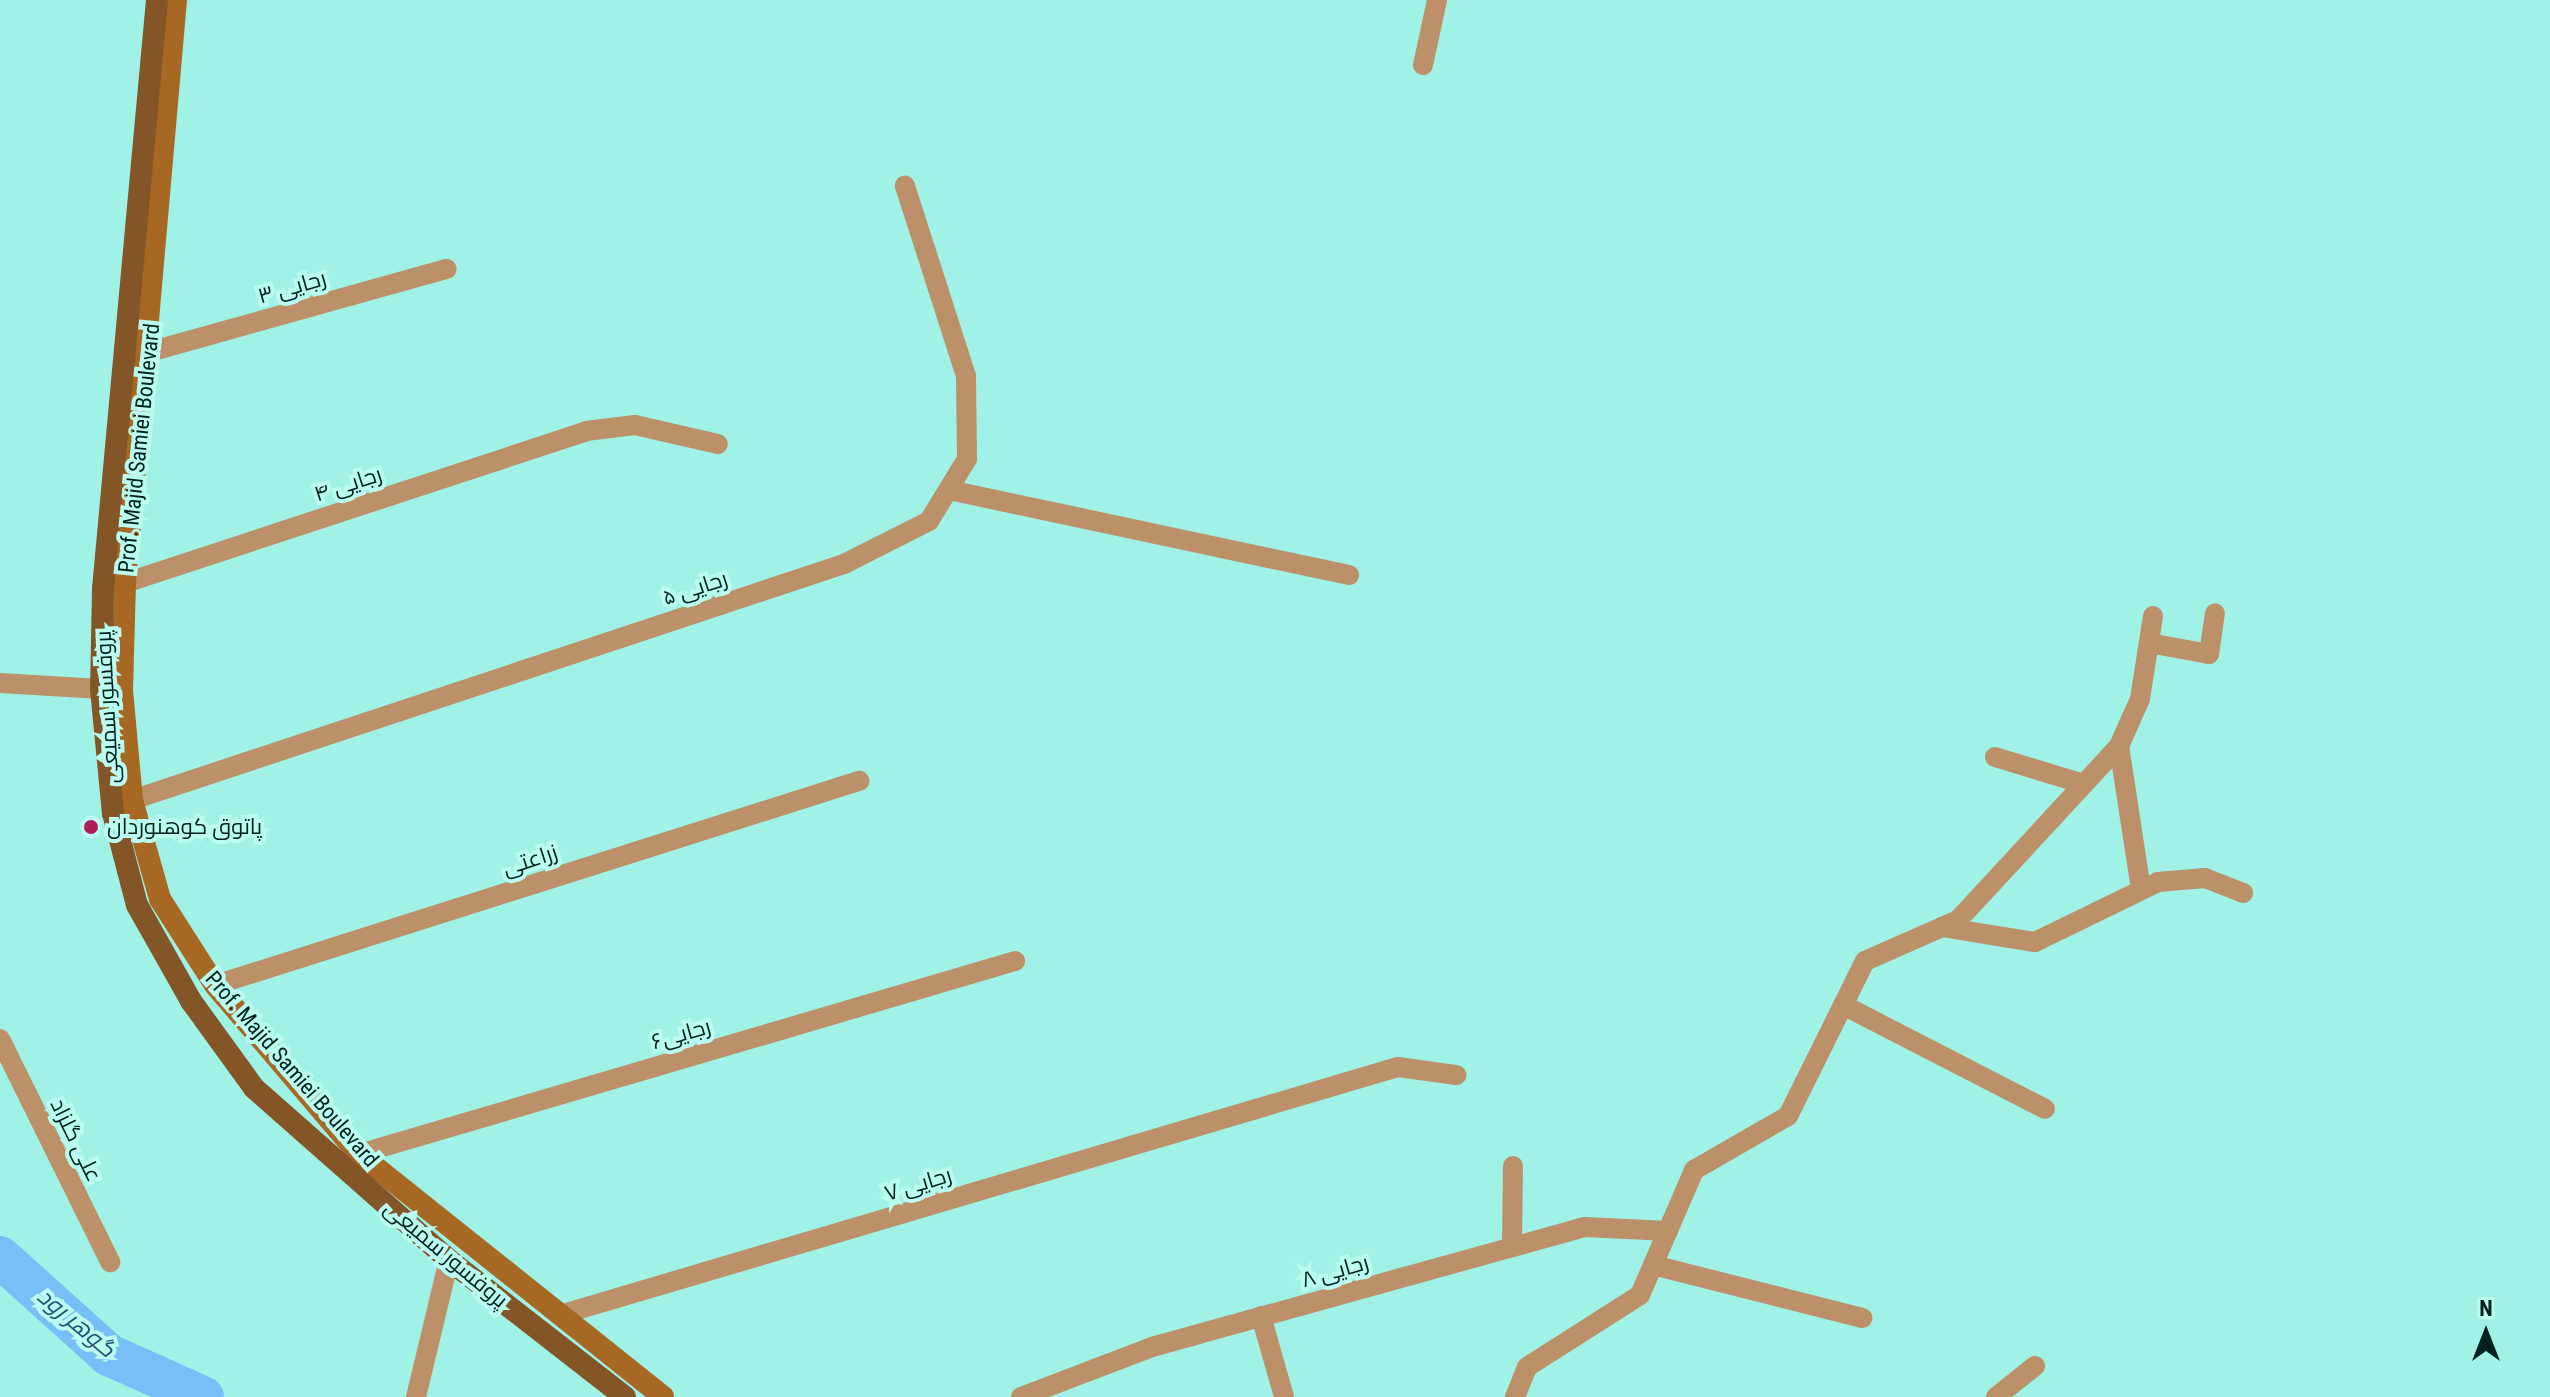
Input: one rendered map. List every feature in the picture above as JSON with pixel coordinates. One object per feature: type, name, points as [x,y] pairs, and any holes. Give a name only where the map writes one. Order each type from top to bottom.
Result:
[{"type":"main road","name":"پروفسور سمیعی","points":[[157,0],[103,589],[101,689],[113,813],[137,905],[191,1001],[254,1088],[449,1260],[625,1397]]},
{"type":"main road","name":"Prof. Majid Samiei Boulevard","points":[[176,0],[149,352],[125,583],[122,690],[132,800],[160,899],[215,985],[359,1154],[439,1223],[563,1314],[663,1397]]},
{"type":"street","points":[[1423,65],[1437,0]]},
{"type":"street","name":"رجایی ۵","points":[[132,800],[844,564],[929,521],[967,459],[966,376],[905,186]]},
{"type":"street","name":"رجایی ۳","points":[[149,352],[447,269]]},
{"type":"street","name":"رجایی ۴","points":[[125,583],[586,431],[635,425],[718,444]]},
{"type":"street","points":[[949,490],[1349,575]]},
{"type":"street","points":[[2149,643],[2209,654],[2215,613]]},
{"type":"street","points":[[1515,1397],[1527,1367],[1640,1295],[1694,1170],[1788,1116],[1865,961],[1958,920],[2119,746],[2135,719],[2153,616]]},
{"type":"street","points":[[0,683],[101,689]]},
{"type":"street","points":[[2119,746],[2141,889]]},
{"type":"street","points":[[1995,757],[2084,784]]},
{"type":"street","name":"زراعتی","points":[[215,985],[859,781]]},
{"type":"street","points":[[1942,927],[2035,942],[2141,889],[2205,878],[2243,893]]},
{"type":"street","name":"رجایی۶","points":[[359,1154],[1015,961]]},
{"type":"street","points":[[1843,1005],[2045,1109]]},
{"type":"street","name":"علی گلزاد","points":[[0,1039],[110,1262]]},
{"type":"street","name":"رجایی ۷","points":[[563,1314],[1398,1067],[1456,1075]]},
{"type":"street","points":[[1512,1247],[1513,1166]]},
{"type":"street","name":"رجایی ۸","points":[[1021,1397],[1152,1347],[1585,1227],[1668,1231]]},
{"type":"street","points":[[416,1397],[449,1260]]},
{"type":"street","points":[[1653,1265],[1862,1318]]},
{"type":"street","points":[[1261,1316],[1284,1397]]},
{"type":"street","points":[[1996,1397],[2035,1366]]},
{"type":"waterway","name":"گوهر رود","points":[[0,1257],[109,1355],[203,1397]]},
{"type":"place","name":"پاتوق کوهنوردان","points":[[91,827]]}]
